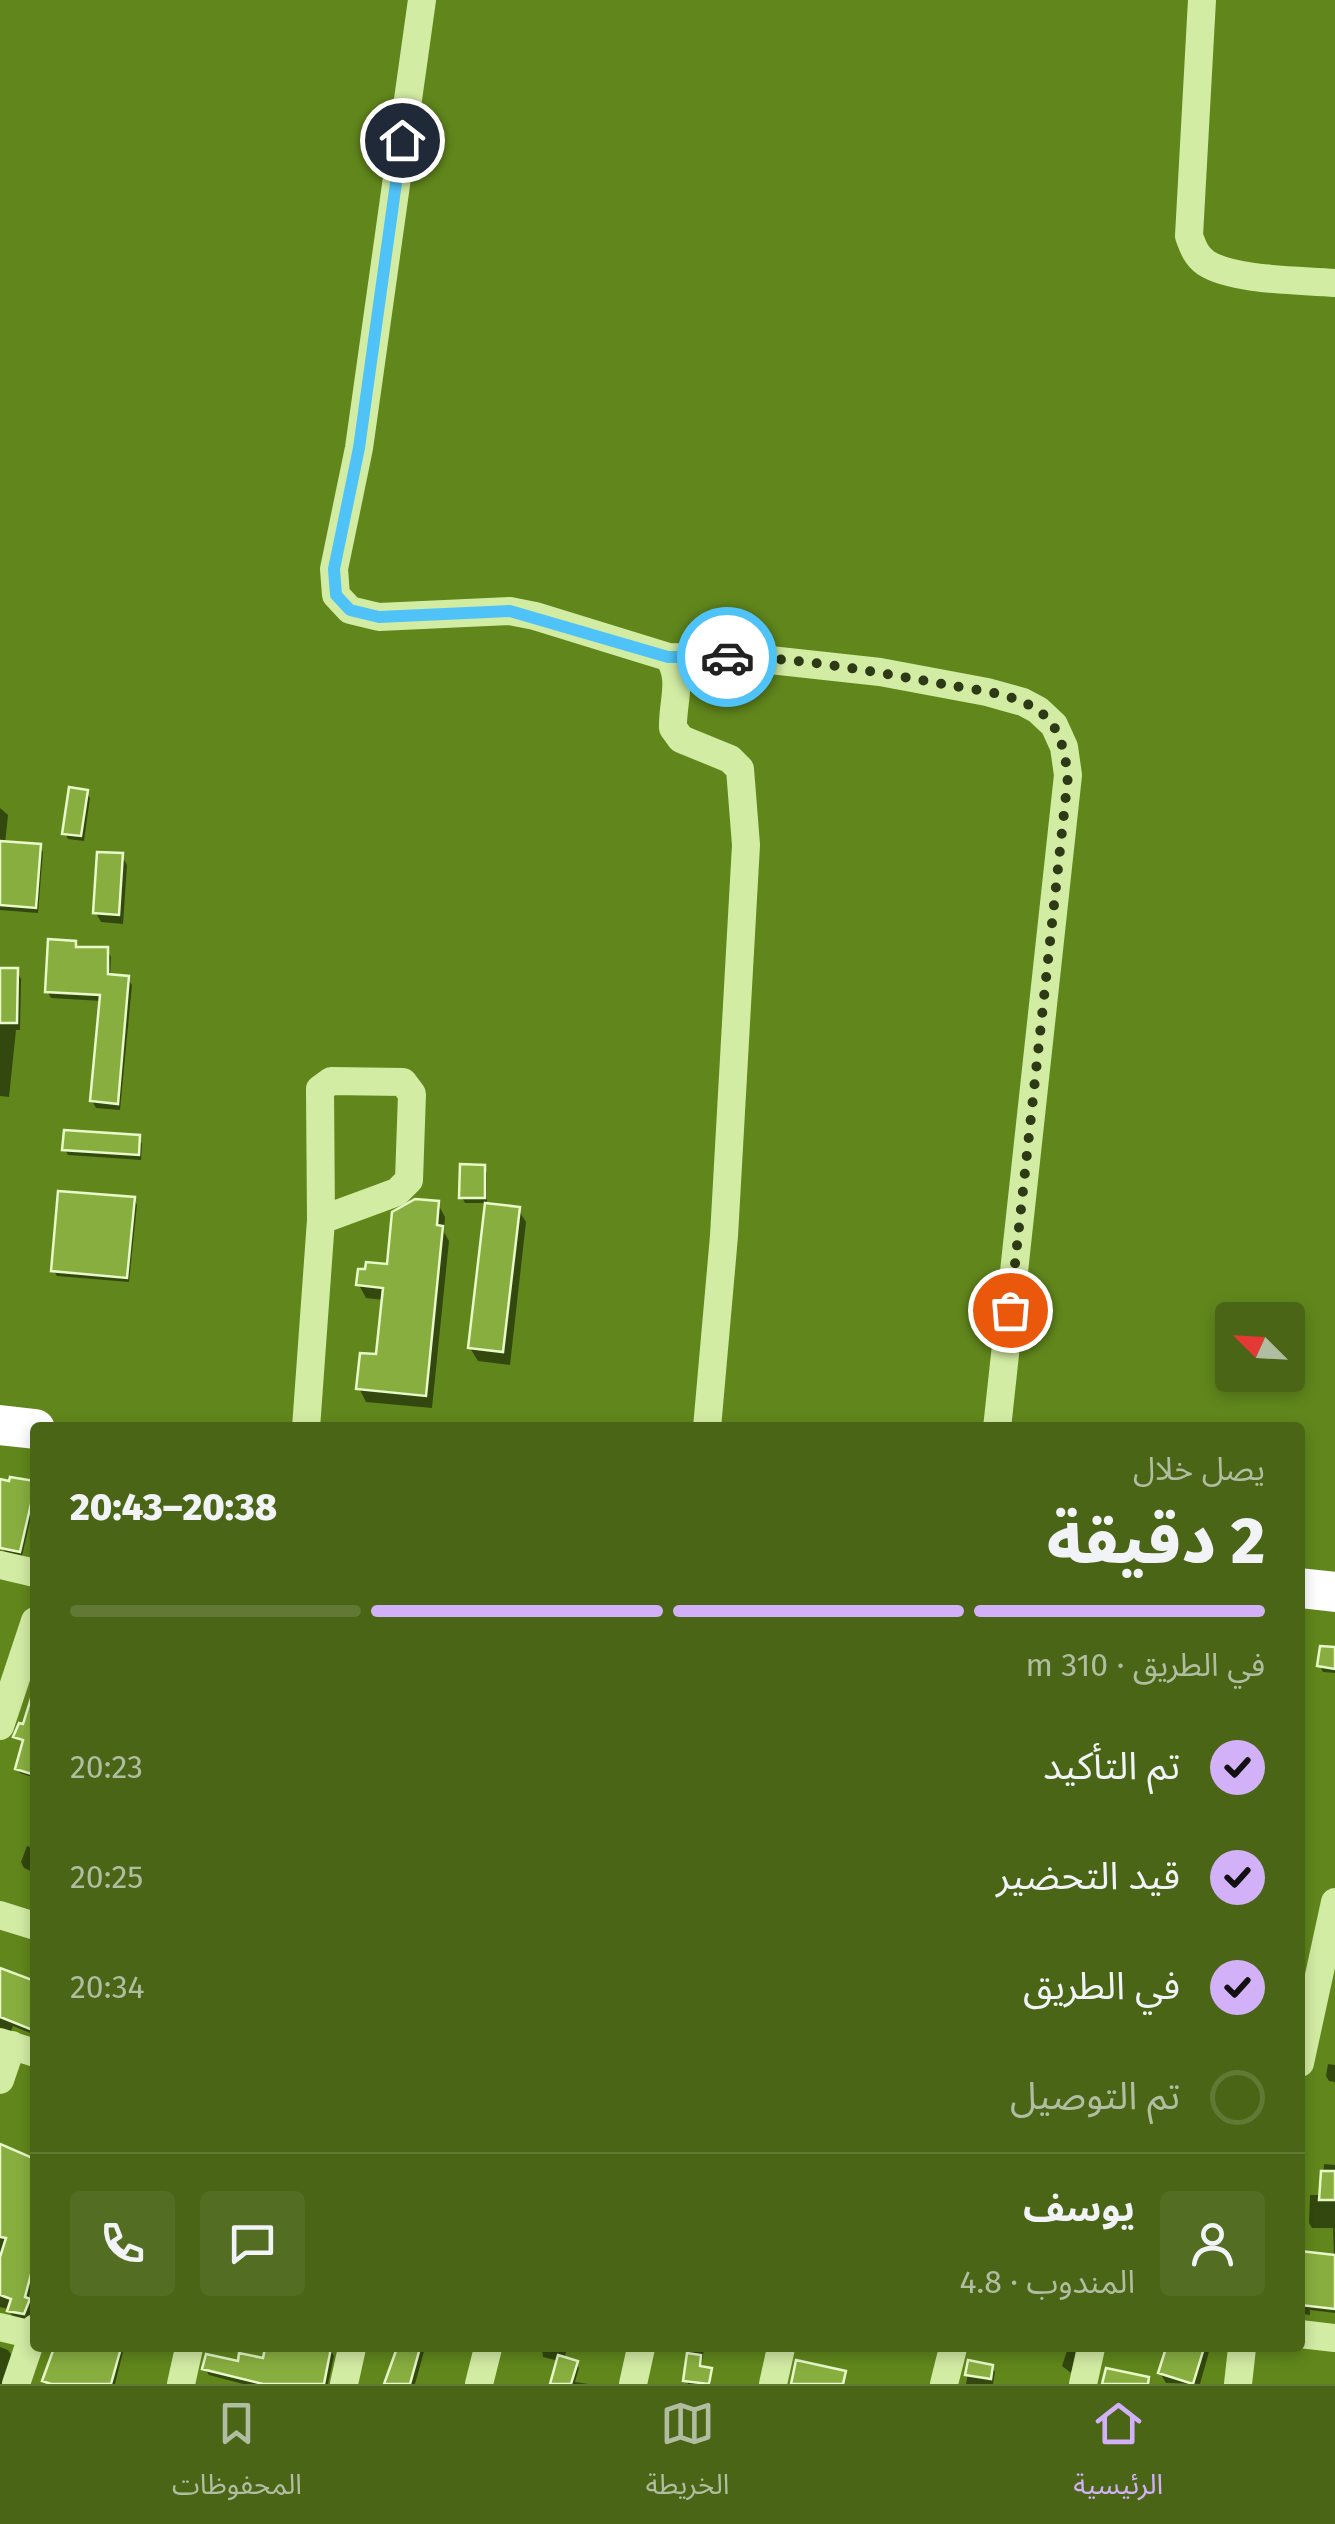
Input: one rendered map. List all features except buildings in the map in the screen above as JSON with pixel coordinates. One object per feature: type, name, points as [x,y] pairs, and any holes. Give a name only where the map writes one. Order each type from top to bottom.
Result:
[{"type":"highway","points":[[0,1425],[30,1428]]},
{"type":"highway","points":[[1305,1589],[1335,1592]]},
{"type":"street","points":[[422,0],[359,448],[334,569],[336,595],[350,610],[379,617],[510,611],[668,657],[762,659],[880,672],[987,692],[1038,710],[1054,725],[1064,748],[1068,776],[999,1422]]},
{"type":"street","points":[[1202,0],[1189,236],[1195,252],[1207,264],[1228,272],[1335,284]]},
{"type":"street","points":[[668,657],[676,667],[678,681],[674,728],[681,738],[730,759],[740,769],[745,829],[724,1236],[707,1422]]},
{"type":"street","points":[[306,1422],[322,1220],[320,1089],[331,1080],[403,1082],[412,1094],[409,1180],[397,1192],[322,1220]]},
{"type":"street","points":[[0,1565],[30,1572]]},
{"type":"street","points":[[0,1726],[30,1636]]},
{"type":"street","points":[[1305,2040],[1335,1902]]},
{"type":"street","points":[[0,1916],[30,1925]]},
{"type":"street","points":[[0,2080],[16,2047]]},
{"type":"street","points":[[0,2327],[30,2331]]},
{"type":"street","points":[[1305,2335],[1335,2338]]},
{"type":"street","points":[[16,2384],[30,2343]]},
{"type":"street","points":[[181,2384],[188,2352]]},
{"type":"street","points":[[344,2384],[351,2352]]},
{"type":"street","points":[[479,2384],[487,2352]]},
{"type":"street","points":[[633,2384],[640,2352]]},
{"type":"street","points":[[774,2384],[780,2352]]},
{"type":"street","points":[[944,2384],[952,2352]]},
{"type":"street","points":[[1083,2384],[1091,2352]]},
{"type":"street","points":[[1238,2384],[1242,2352]]},
{"type":"way so far","points":[[727,657],[880,672],[987,692],[1038,710],[1054,725],[1064,748],[1068,776],[1010,1310]]},
{"type":"route","points":[[402,140],[359,448],[334,569],[336,595],[350,610],[379,617],[510,611],[668,657],[727,657]]}]
